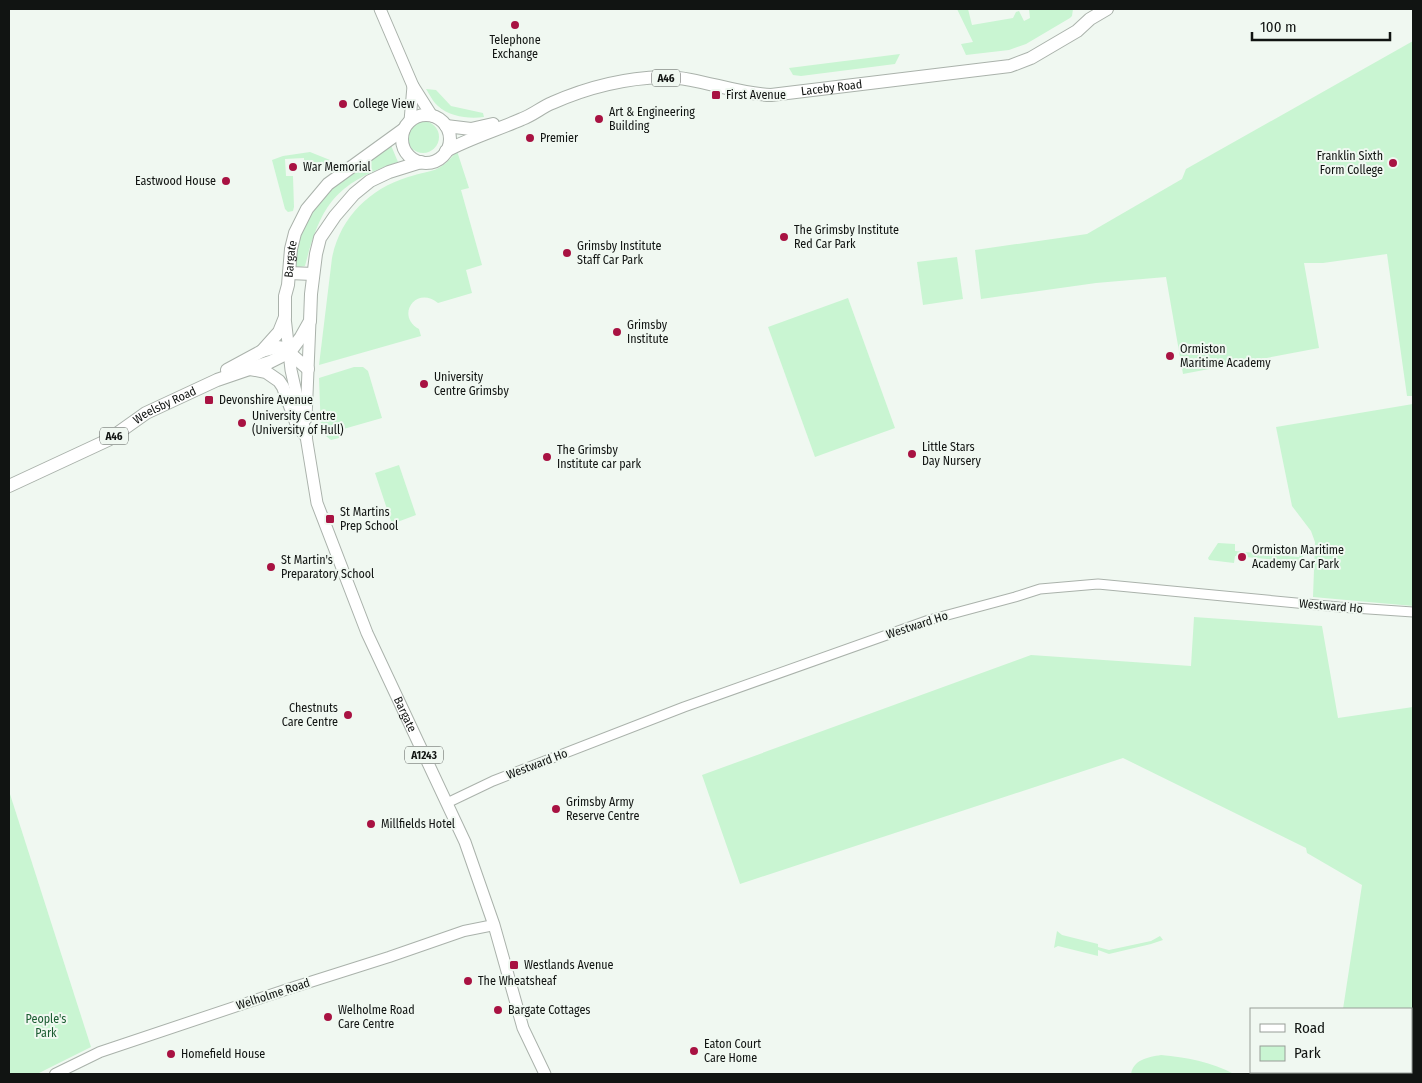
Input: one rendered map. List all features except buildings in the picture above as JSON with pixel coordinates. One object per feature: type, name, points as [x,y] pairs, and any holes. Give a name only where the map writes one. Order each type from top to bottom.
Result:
[{"type":"highway","name":"Laceby Road","points":[[446,126],[471,129],[487,126],[527,109],[547,106],[596,88],[640,79],[677,78],[746,93],[771,94],[1010,66],[1031,58],[1077,31],[1088,14],[1107,9]]},
{"type":"highway","name":"Laceby Road","points":[[446,152],[464,141],[533,115],[547,106]]},
{"type":"highway","name":"A46","points":[[407,125],[420,116],[432,116],[446,126]]},
{"type":"highway","points":[[407,125],[402,142],[405,150],[413,159],[421,162]]},
{"type":"highway","name":"Bargate","points":[[285,317],[285,296],[288,285],[291,249],[295,233],[307,209],[328,184],[407,125]]},
{"type":"highway","points":[[446,126],[449,142],[446,152]]},
{"type":"highway","name":"A46","points":[[421,162],[437,160],[446,152]]},
{"type":"highway","name":"Bargate","points":[[310,321],[313,274],[320,238],[348,200],[370,181],[389,172],[421,162]]},
{"type":"highway","points":[[289,273],[313,274]]},
{"type":"highway","name":"Weelsby Road","points":[[217,380],[228,369],[262,351],[279,332],[285,317]]},
{"type":"highway","name":"Weelsby Road","points":[[9,486],[108,440],[146,413],[217,380],[275,360],[290,352],[302,337],[310,321]]},
{"type":"highway","points":[[262,351],[284,348],[308,369]]},
{"type":"highway","points":[[250,369],[266,372],[279,381],[297,425],[306,436]]},
{"type":"main road","points":[[380,9],[413,86],[432,116]]},
{"type":"main road","points":[[407,125],[413,86]]},
{"type":"main road","name":"Bargate","points":[[285,317],[291,370],[306,436],[317,503],[353,601],[406,719],[448,803],[465,842],[494,925],[523,1028],[545,1074]]},
{"type":"main road","name":"Bargate","points":[[306,436],[310,321]]},
{"type":"main road","name":"Welholme Road","points":[[55,1074],[100,1052],[464,931],[494,925]]},
{"type":"street","name":"Westward Ho","points":[[448,803],[493,781],[684,706],[929,620],[1040,589],[1098,584],[1339,607],[1413,612]]},
{"type":"green space","points":[[957,9],[968,9],[972,25],[1013,18],[1016,12],[1019,11],[1024,21],[1030,18],[1029,9],[1073,9],[1070,18],[1026,44],[1009,50],[966,55],[961,44],[973,42]]},
{"type":"green space","points":[[1413,41],[1413,399],[1412,396],[1407,396],[1387,254],[1323,263],[1304,263],[1319,348],[1183,374],[1166,277],[1096,283],[981,299],[975,250],[1087,234],[1182,179],[1186,169]]},
{"type":"green space","points":[[900,54],[895,64],[801,76],[793,75],[789,68]]},
{"type":"green space","points":[[426,89],[436,90],[451,106],[483,113],[484,117],[472,118],[448,113],[436,104]]},
{"type":"green space","points":[[423,121],[429,122],[434,126],[438,131],[438,143],[434,148],[429,152],[423,153],[417,152],[412,148],[408,143],[407,137],[408,131],[412,126],[417,122]]},
{"type":"green space","points":[[390,143],[398,162],[360,178],[334,199],[325,211],[318,227],[305,266],[295,268],[297,242],[307,217],[323,193]]},
{"type":"green space","points":[[457,151],[469,188],[461,190],[482,265],[466,270],[472,293],[438,303],[430,298],[416,300],[411,304],[409,317],[412,323],[419,329],[421,336],[319,365],[332,258],[336,244],[349,218],[369,197],[381,189],[408,177],[435,170],[445,164]]},
{"type":"green space","points":[[310,152],[330,160],[323,165],[304,165],[304,158],[285,159],[286,176],[293,176],[294,207],[293,211],[288,212],[285,209],[272,160],[283,156]]},
{"type":"green space","points":[[957,257],[963,299],[923,305],[917,262]]},
{"type":"green space","points":[[848,298],[895,428],[815,457],[768,327]]},
{"type":"green space","points":[[354,367],[363,367],[368,371],[382,418],[340,430],[339,438],[331,440],[321,432],[319,378]]},
{"type":"green space","points":[[1413,404],[1413,606],[1313,597],[1315,542],[1311,531],[1292,506],[1276,427]]},
{"type":"green space","points":[[399,465],[416,515],[392,524],[375,473]]},
{"type":"green space","points":[[1218,543],[1235,544],[1235,551],[1299,557],[1300,551],[1303,554],[1302,567],[1299,568],[1298,562],[1235,556],[1234,563],[1209,560],[1208,558]]},
{"type":"green space","points":[[1194,617],[1322,626],[1338,718],[1413,707],[1413,1074],[1333,1074],[1412,1073],[1412,1008],[1343,1008],[1362,885],[1307,853],[1306,848],[1123,758],[740,884],[702,775],[1031,655],[1191,666]]},
{"type":"green space","name":"People's Park","points":[[9,791],[91,1047],[37,1074],[9,1074]]},
{"type":"green space","points":[[1057,931],[1062,935],[1098,944],[1098,947],[1109,950],[1151,941],[1160,936],[1163,940],[1109,954],[1098,950],[1098,956],[1058,946],[1054,948]]},
{"type":"green space","points":[[1161,1055],[1198,1061],[1234,1074],[1131,1074],[1132,1069],[1138,1062]]},
{"type":"place","name":"Telephone Exchange","points":[[515,25]]},
{"type":"place","name":"First Avenue","points":[[716,95]]},
{"type":"place","name":"College View","points":[[343,104]]},
{"type":"place","name":"Art & Engineering Building","points":[[599,119]]},
{"type":"place","name":"Premier","points":[[530,138]]},
{"type":"place","name":"Franklin Sixth Form College","points":[[1393,163]]},
{"type":"place","name":"War Memorial","points":[[293,167]]},
{"type":"place","name":"Eastwood House","points":[[226,181]]},
{"type":"place","name":"The Grimsby Institute Red Car Park","points":[[784,237]]},
{"type":"place","name":"Grimsby Institute Staff Car Park","points":[[567,253]]},
{"type":"place","name":"Grimsby Institute","points":[[617,332]]},
{"type":"place","name":"Ormiston Maritime Academy","points":[[1170,356]]},
{"type":"place","name":"University Centre Grimsby","points":[[424,384]]},
{"type":"place","name":"Devonshire Avenue","points":[[209,400]]},
{"type":"place","name":"University Centre (University of Hull)","points":[[242,423]]},
{"type":"place","name":"Little Stars Day Nursery","points":[[912,454]]},
{"type":"place","name":"The Grimsby Institute car park","points":[[547,457]]},
{"type":"place","name":"St Martins Prep School","points":[[330,519]]},
{"type":"place","name":"Ormiston Maritime Academy Car Park","points":[[1242,557]]},
{"type":"place","name":"St Martin's Preparatory School","points":[[271,567]]},
{"type":"place","name":"Chestnuts Care Centre","points":[[348,715]]},
{"type":"place","name":"Grimsby Army Reserve Centre","points":[[556,809]]},
{"type":"place","name":"Millfields Hotel","points":[[371,824]]},
{"type":"place","name":"Westlands Avenue","points":[[514,965]]},
{"type":"place","name":"The Wheatsheaf","points":[[468,981]]},
{"type":"place","name":"Bargate Cottages","points":[[498,1010]]},
{"type":"place","name":"Welholme Road Care Centre","points":[[328,1017]]},
{"type":"place","name":"Eaton Court Care Home","points":[[694,1051]]},
{"type":"place","name":"Homefield House","points":[[171,1054]]}]
